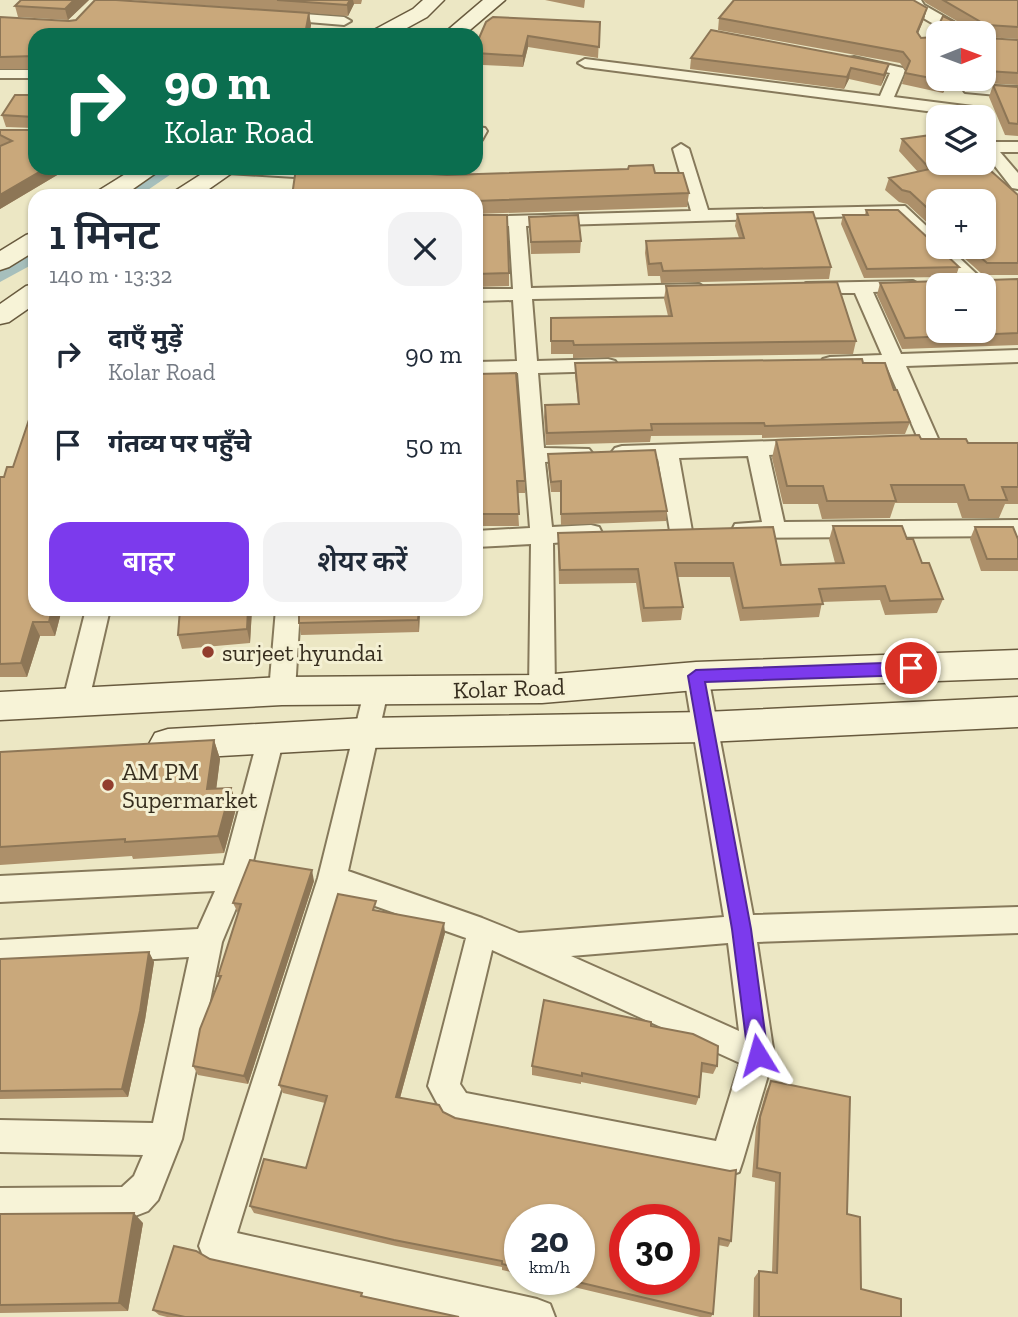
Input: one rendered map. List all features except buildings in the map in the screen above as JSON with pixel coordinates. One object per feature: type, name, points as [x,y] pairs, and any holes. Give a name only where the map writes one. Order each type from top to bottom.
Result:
[{"type":"main road","points":[[392,28],[420,13],[434,0]]},
{"type":"main road","points":[[461,28],[495,0]]},
{"type":"main road","points":[[117,189],[139,175]]},
{"type":"main road","points":[[194,189],[216,175]]},
{"type":"main road","points":[[0,262],[28,244]]},
{"type":"main road","points":[[0,316],[28,297]]},
{"type":"main road","name":"Kolar Road","points":[[0,706],[282,691],[542,689],[696,676],[1018,664]]},
{"type":"main road","points":[[271,738],[282,691]]},
{"type":"main road","name":"Kolar Road","points":[[135,746],[365,733],[705,726],[1018,712]]},
{"type":"street","points":[[914,0],[928,21]]},
{"type":"street","points":[[261,15],[344,21]]},
{"type":"street","points":[[911,21],[926,24]]},
{"type":"street","points":[[840,59],[897,70],[886,101]]},
{"type":"street","points":[[585,63],[926,107]]},
{"type":"street","points":[[0,74],[28,74]]},
{"type":"street","points":[[996,88],[1018,92]]},
{"type":"street","points":[[996,145],[1018,148]]},
{"type":"street","points":[[681,149],[701,217]]},
{"type":"street","points":[[996,158],[1018,184]]},
{"type":"street","points":[[416,178],[454,178],[457,175]]},
{"type":"street","points":[[483,222],[899,210],[972,273]]},
{"type":"street","points":[[517,221],[542,535],[542,689]]},
{"type":"street","points":[[794,288],[926,286]]},
{"type":"street","points":[[862,287],[930,443]]},
{"type":"street","points":[[483,295],[712,290]]},
{"type":"street","points":[[813,363],[1018,356]]},
{"type":"street","points":[[483,368],[622,365]]},
{"type":"street","points":[[903,444],[955,444]]},
{"type":"street","points":[[534,455],[824,447]]},
{"type":"street","points":[[757,449],[775,530]]},
{"type":"street","points":[[667,452],[681,531]]},
{"type":"street","points":[[653,532],[1018,528]]},
{"type":"street","points":[[483,539],[612,533]]},
{"type":"street","points":[[76,700],[96,616]]},
{"type":"street","points":[[282,691],[287,616]]},
{"type":"street","points":[[482,931],[444,1086],[456,1107],[727,1160],[758,1055],[741,929],[696,676]]},
{"type":"street","points":[[375,691],[332,878],[216,1246],[537,1317]]},
{"type":"street","points":[[0,1205],[122,1203],[136,1199],[156,1168],[166,1139],[207,942],[235,877],[271,738]]},
{"type":"street","points":[[0,889],[235,877]]},
{"type":"street","points":[[332,878],[482,931],[758,1055]]},
{"type":"street","points":[[517,947],[741,929],[1018,920]]},
{"type":"street","points":[[0,954],[207,942]]},
{"type":"street","points":[[0,1136],[166,1139]]},
{"type":"waterway","points":[[137,189],[160,175]]},
{"type":"waterway","points":[[0,276],[28,258]]},
{"type":"place","name":"surjeet hyundai","points":[[208,652]]},
{"type":"place","name":"AM PM Supermarket","points":[[108,785]]},
{"type":"route","points":[[758,1055],[741,929],[696,676],[911,668]]}]
